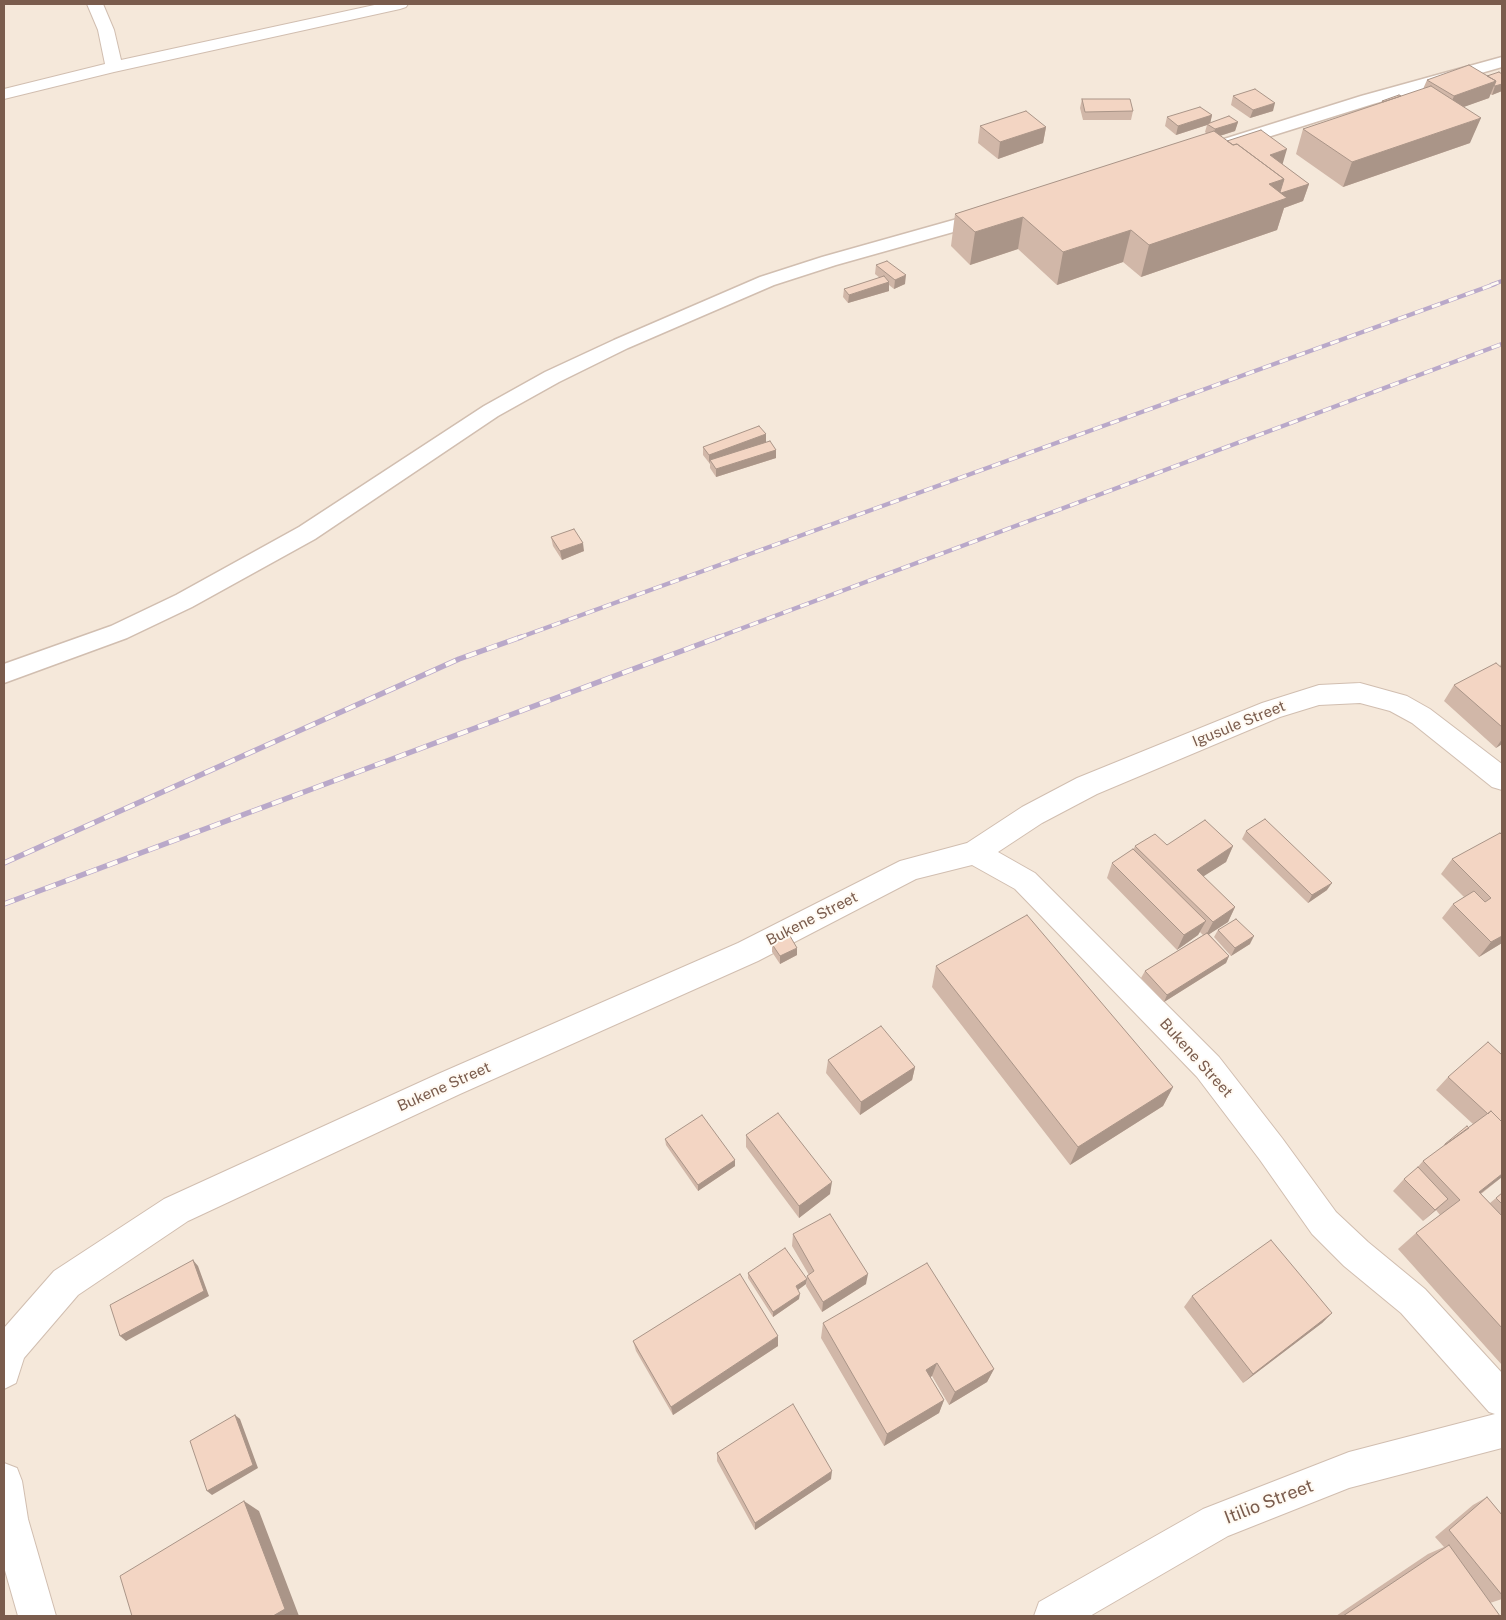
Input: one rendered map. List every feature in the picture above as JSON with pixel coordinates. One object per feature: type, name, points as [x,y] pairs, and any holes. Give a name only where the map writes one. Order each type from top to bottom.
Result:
[{"type":"street","points":[[95,4],[106,30],[114,67]]},
{"type":"street","points":[[4,94],[114,67],[400,4]]},
{"type":"street","name":"Igusule Street","points":[[976,853],[1032,815],[1086,786],[1271,710],[1319,695],[1360,693],[1398,703],[1421,716],[1502,779]]},
{"type":"street","name":"Bukene Street","points":[[4,1371],[8,1350],[66,1283],[176,1210],[449,1084],[748,952],[910,870],[976,853],[1025,881],[1188,1046],[1213,1074],[1324,1223],[1356,1254],[1413,1301],[1502,1399]]},
{"type":"street","name":"Itilio Street","points":[[1054,1616],[1216,1522],[1349,1470],[1502,1430]]},
{"type":"street","points":[[4,1481],[9,1520],[37,1616]]},
{"type":"lane","points":[[1210,149],[1313,116],[1502,62]]},
{"type":"lane","points":[[4,674],[119,632],[184,601],[307,533],[491,410],[552,377],[621,344],[767,281],[829,261],[1007,211]]},
{"type":"shaded area","points":[[4,4],[1502,4],[1502,1616],[4,1616]]},
{"type":"building","points":[[1469,65],[1496,81],[1454,96],[1427,80]]},
{"type":"building","points":[[1499,72],[1502,74],[1502,84],[1494,86],[1496,81],[1487,76]]},
{"type":"building","points":[[1431,86],[1481,118],[1352,162],[1303,129]]},
{"type":"building","points":[[1255,89],[1275,103],[1253,110],[1233,96]]},
{"type":"building","points":[[1399,95],[1401,96],[1382,101]]},
{"type":"building","points":[[1082,99],[1130,99],[1133,111],[1085,112]]},
{"type":"building","points":[[1200,107],[1212,115],[1178,126],[1167,117]]},
{"type":"building","points":[[1026,111],[1046,127],[1000,142],[980,126]]},
{"type":"building","points":[[1229,116],[1238,122],[1215,129],[1207,124]]},
{"type":"building","points":[[1261,130],[1287,149],[1270,155],[1309,184],[1281,193],[1284,179],[1237,144],[1233,145],[1227,141]]},
{"type":"building","points":[[1214,131],[1233,145],[1237,144],[1284,179],[1269,184],[1287,198],[1149,245],[1131,230],[1063,252],[1023,217],[975,232],[955,214]]},
{"type":"building","points":[[887,261],[906,275],[895,280],[876,265]]},
{"type":"building","points":[[884,276],[889,282],[849,295],[844,289]]},
{"type":"building","points":[[759,426],[766,434],[709,455],[703,447]]},
{"type":"building","points":[[770,441],[776,450],[716,469],[710,460]]},
{"type":"building","points":[[574,529],[583,543],[560,551],[551,537]]},
{"type":"building","points":[[1496,663],[1502,668],[1502,727],[1454,685]]},
{"type":"building","points":[[1265,819],[1332,883],[1312,895],[1246,831]]},
{"type":"building","points":[[1205,820],[1233,846],[1197,870],[1235,907],[1213,922],[1135,846],[1155,834],[1167,845]]},
{"type":"building","points":[[1500,833],[1502,835],[1502,936],[1491,942],[1453,904],[1474,891],[1485,902],[1491,898],[1452,859]]},
{"type":"building","points":[[1133,849],[1206,921],[1184,935],[1112,863]]},
{"type":"building","points":[[1027,915],[1173,1087],[1078,1147],[936,966]]},
{"type":"building","points":[[1236,919],[1254,936],[1235,948],[1218,930]]},
{"type":"building","points":[[1207,933],[1229,956],[1167,995],[1145,971]]},
{"type":"building","points":[[790,936],[797,948],[780,956],[772,944]]},
{"type":"building","points":[[881,1026],[915,1067],[861,1102],[828,1060]]},
{"type":"building","points":[[1488,1042],[1502,1055],[1502,1122],[1491,1111],[1488,1114],[1448,1077]]},
{"type":"building","points":[[1491,1111],[1502,1122],[1502,1174],[1479,1192],[1502,1216],[1502,1328],[1416,1233],[1460,1200],[1423,1161]]},
{"type":"building","points":[[778,1113],[832,1182],[799,1206],[746,1135]]},
{"type":"building","points":[[702,1115],[735,1160],[698,1185],[665,1139]]},
{"type":"building","points":[[1467,1126],[1469,1128],[1445,1145],[1445,1144]]},
{"type":"building","points":[[1418,1167],[1448,1199],[1435,1210],[1404,1179]]},
{"type":"building","points":[[1502,1193],[1502,1204],[1496,1198]]},
{"type":"building","points":[[830,1214],[868,1274],[823,1302],[807,1276],[814,1271],[793,1234]]},
{"type":"building","points":[[1271,1240],[1332,1313],[1253,1374],[1192,1296]]},
{"type":"building","points":[[785,1248],[807,1279],[796,1286],[800,1294],[773,1312],[748,1273]]},
{"type":"building","points":[[193,1260],[204,1291],[120,1336],[110,1305]]},
{"type":"building","points":[[927,1263],[994,1369],[955,1392],[937,1363],[926,1370],[944,1400],[887,1434],[823,1323]]},
{"type":"building","points":[[740,1274],[778,1336],[671,1407],[633,1341]]},
{"type":"building","points":[[793,1404],[832,1471],[755,1523],[717,1453]]},
{"type":"building","points":[[235,1415],[253,1465],[207,1491],[190,1441]]},
{"type":"building","points":[[1487,1497],[1502,1515],[1502,1595],[1449,1530]]},
{"type":"building","points":[[244,1501],[285,1609],[273,1616],[132,1616],[120,1576]]},
{"type":"building","points":[[1449,1545],[1500,1616],[1343,1616]]},
{"type":"railway","points":[[1491,285],[1502,281]]},
{"type":"railway","points":[[518,638],[1495,284]]},
{"type":"railway","points":[[716,638],[1502,344]]},
{"type":"railway","points":[[4,863],[459,659],[521,637]]},
{"type":"railway","points":[[4,904],[719,637]]}]
